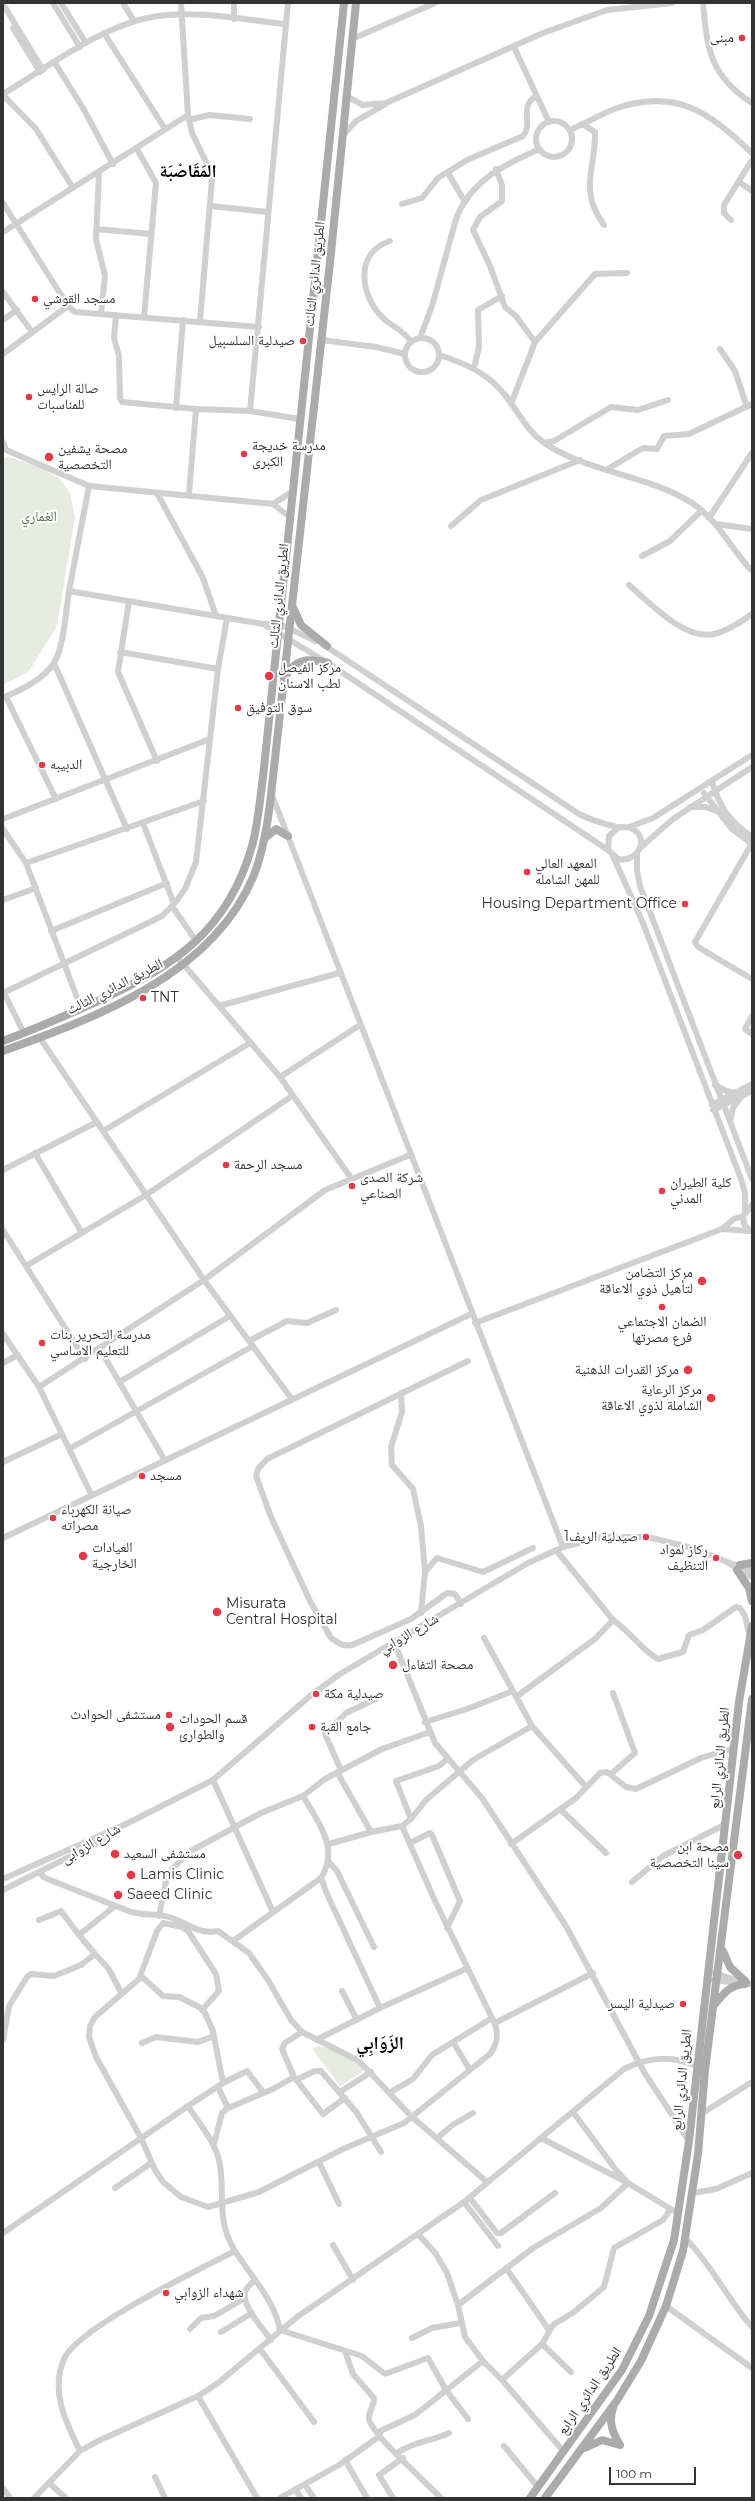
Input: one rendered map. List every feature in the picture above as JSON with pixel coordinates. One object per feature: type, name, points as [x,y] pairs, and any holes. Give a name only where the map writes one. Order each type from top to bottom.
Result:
[{"type":"main road","name":"الطريق الدائري الثالث","points":[[3,1041],[144,979],[178,958],[213,924],[233,893],[252,845],[263,777],[344,3]]},
{"type":"main road","name":"الطريق الدائري الثالث","points":[[3,1052],[40,1038],[124,1001],[184,966],[217,934],[235,910],[253,876],[265,838],[271,795],[356,3]]},
{"type":"main road","points":[[312,310],[324,311]]},
{"type":"main road","points":[[292,602],[301,625],[327,646]]},
{"type":"main road","points":[[282,683],[290,669],[299,661],[310,659],[328,663]]},
{"type":"main road","points":[[265,838],[276,830],[288,836]]},
{"type":"main road","points":[[752,1563],[738,1567],[748,1588],[752,1601]]},
{"type":"main road","name":"الطريق الدائري الرابع","points":[[530,2498],[613,2385],[641,2335],[663,2278],[679,2213],[689,2141],[696,2066],[734,1748],[752,1626]]},
{"type":"main road","name":"الطريق الدائري الرابع","points":[[545,2498],[616,2402],[644,2355],[666,2306],[686,2239],[693,2193],[706,2070],[750,1735],[752,1699]]},
{"type":"main road","points":[[722,1949],[730,1967],[748,1984]]},
{"type":"main road","points":[[715,2005],[726,1991],[734,1986],[748,1984]]},
{"type":"main road","points":[[579,2452],[589,2445],[602,2440],[620,2445],[612,2431],[611,2422],[616,2402]]},
{"type":"street","points":[[53,3],[83,45]]},
{"type":"street","points":[[61,3],[83,45]]},
{"type":"street","points":[[124,3],[134,21]]},
{"type":"street","points":[[181,3],[188,117],[199,152],[211,174],[211,206],[200,321]]},
{"type":"street","points":[[234,3],[234,19]]},
{"type":"street","points":[[250,411],[259,328],[268,212],[288,3]]},
{"type":"street","points":[[352,39],[435,3]]},
{"type":"street","points":[[607,3],[609,10]]},
{"type":"street","points":[[342,137],[351,124],[386,103],[543,33],[609,10],[672,3]]},
{"type":"street","points":[[703,3],[706,36],[712,63],[720,76],[736,92],[752,103]]},
{"type":"street","points":[[3,4],[42,71]]},
{"type":"street","points":[[3,12],[42,71]]},
{"type":"street","points":[[73,188],[36,129],[3,94],[104,33],[134,21],[181,14],[286,24]]},
{"type":"street","points":[[104,33],[165,129]]},
{"type":"street","points":[[514,46],[549,122]]},
{"type":"street","points":[[55,63],[83,108],[113,164]]},
{"type":"street","points":[[346,96],[362,105],[386,103]]},
{"type":"street","points":[[402,204],[422,198],[438,178],[473,157],[523,136],[527,127],[527,106],[529,101],[536,96]]},
{"type":"street","points":[[570,130],[616,109],[636,103],[670,102],[712,117],[752,153]]},
{"type":"street","points":[[3,232],[137,149],[165,129],[188,117],[209,115],[250,119]]},
{"type":"street","points":[[549,122],[563,123],[570,130],[572,143],[564,154],[550,156],[540,149],[537,140],[538,131],[549,122]]},
{"type":"street","points":[[582,124],[596,132],[588,188],[594,209],[604,225]]},
{"type":"street","points":[[137,149],[156,183],[144,317]]},
{"type":"street","points":[[420,338],[432,306],[456,219],[465,202],[480,184],[496,169],[540,149]]},
{"type":"street","points":[[731,220],[723,209],[752,160]]},
{"type":"street","points":[[496,169],[502,185],[502,200],[480,217],[473,230],[502,296],[506,309],[516,316],[535,342]]},
{"type":"street","points":[[99,173],[96,229],[105,276],[101,314]]},
{"type":"street","points":[[448,173],[465,202]]},
{"type":"street","points":[[738,182],[752,191]]},
{"type":"street","points":[[3,203],[68,306],[75,312],[200,321],[259,328]]},
{"type":"street","points":[[211,206],[268,212]]},
{"type":"street","points":[[96,229],[152,234]]},
{"type":"street","points":[[390,241],[375,248],[369,256],[364,270],[365,286],[380,314],[400,329],[411,342]]},
{"type":"street","points":[[512,404],[535,342],[595,274],[627,273]]},
{"type":"street","points":[[3,292],[32,332]]},
{"type":"street","points":[[474,368],[479,347],[478,310],[502,296]]},
{"type":"street","points":[[3,354],[68,306]]},
{"type":"street","points":[[3,320],[17,310]]},
{"type":"street","points":[[116,315],[114,338],[119,356],[120,398],[122,402],[176,408],[250,411],[300,419]]},
{"type":"street","points":[[176,408],[184,320]]},
{"type":"street","points":[[439,355],[434,366],[427,371],[419,372],[409,366],[405,354],[411,342],[420,338],[433,342],[439,355],[474,368],[497,386],[531,431],[544,443],[580,460],[668,492],[692,503],[716,524],[752,571]]},
{"type":"street","points":[[321,340],[376,347],[405,354]]},
{"type":"street","points":[[606,470],[643,448],[657,448],[664,436],[689,434],[749,406],[734,371],[720,349]]},
{"type":"street","points":[[544,443],[554,441],[610,407],[638,410],[668,400]]},
{"type":"street","points":[[189,494],[196,409]]},
{"type":"street","points":[[3,442],[5,451],[89,486],[157,493],[189,494],[273,504],[291,518]]},
{"type":"street","points":[[709,518],[752,453]]},
{"type":"street","points":[[452,526],[481,500],[580,460]]},
{"type":"street","points":[[56,799],[5,698],[41,676],[54,663],[59,648],[89,486]]},
{"type":"street","points":[[273,504],[293,491]]},
{"type":"street","points":[[157,493],[203,578],[216,616]]},
{"type":"street","points":[[642,556],[670,541],[701,511]]},
{"type":"street","points":[[716,524],[752,529]]},
{"type":"street","points":[[629,584],[680,626],[696,634],[707,635],[719,632],[752,614]]},
{"type":"street","points":[[69,590],[264,624],[279,624],[289,628],[327,646],[579,814],[619,827],[629,827],[653,818],[712,782],[752,755]]},
{"type":"street","points":[[129,601],[120,652],[119,677],[157,761]]},
{"type":"street","points":[[24,1033],[4,993],[150,922],[173,905],[185,889],[196,862],[218,669],[227,618]]},
{"type":"street","points":[[264,624],[328,663],[608,850],[613,856],[644,923],[712,1107],[741,1179],[745,1193],[744,1224],[751,1232]]},
{"type":"street","points":[[120,652],[218,669]]},
{"type":"street","points":[[54,663],[127,829]]},
{"type":"street","points":[[3,819],[106,781],[210,739]]},
{"type":"street","points":[[752,768],[706,796],[673,819],[640,848],[637,854],[637,870],[640,886],[752,1179]]},
{"type":"street","points":[[712,782],[719,809],[737,834],[752,843],[696,942],[698,947],[752,979]]},
{"type":"street","points":[[719,809],[723,786]]},
{"type":"street","points":[[701,788],[706,796],[736,826],[752,837]]},
{"type":"street","points":[[271,795],[471,1314],[563,1547]]},
{"type":"street","points":[[26,863],[204,801]]},
{"type":"street","points":[[690,807],[719,809]]},
{"type":"street","points":[[143,823],[167,883],[173,905],[196,941]]},
{"type":"street","points":[[608,850],[609,836],[619,827]]},
{"type":"street","points":[[629,827],[637,833],[640,848]]},
{"type":"street","points":[[3,829],[26,863],[63,965],[81,1008]]},
{"type":"street","points":[[613,856],[628,860],[637,854]]},
{"type":"street","points":[[51,931],[167,883]]},
{"type":"street","points":[[3,900],[36,888]]},
{"type":"street","points":[[178,958],[280,1077],[351,1178]]},
{"type":"street","points":[[219,1006],[339,973]]},
{"type":"street","points":[[752,1016],[745,1029],[752,1034]]},
{"type":"street","points":[[280,1077],[360,1025]]},
{"type":"street","points":[[40,1038],[204,1280],[291,1398]]},
{"type":"street","points":[[103,1131],[250,1043]]},
{"type":"street","points":[[730,1124],[733,1108],[739,1095],[752,1084]]},
{"type":"street","points":[[715,1085],[726,1091],[739,1095]]},
{"type":"street","points":[[712,1107],[752,1091]]},
{"type":"street","points":[[26,1266],[146,1195],[292,1096]]},
{"type":"street","points":[[3,1170],[97,1122]]},
{"type":"street","points":[[36,1153],[82,1233]]},
{"type":"street","points":[[39,1387],[85,1359],[204,1280],[300,1206],[325,1190],[410,1155]]},
{"type":"street","points":[[475,1323],[722,1229],[734,1219],[744,1214],[752,1205]]},
{"type":"street","points":[[722,1229],[751,1232]]},
{"type":"street","points":[[3,1230],[85,1359]]},
{"type":"street","points":[[70,1449],[138,1412],[251,1344],[287,1320],[307,1323],[336,1310]]},
{"type":"street","points":[[3,1538],[291,1398],[471,1314]]},
{"type":"street","points":[[121,1381],[230,1316]]},
{"type":"street","points":[[3,1334],[39,1387],[91,1494]]},
{"type":"street","points":[[100,1349],[121,1381],[164,1459]]},
{"type":"street","points":[[3,1363],[18,1356]]},
{"type":"street","points":[[461,1604],[455,1594],[448,1592],[411,1619],[352,1645],[341,1645],[331,1638],[310,1600],[271,1517],[256,1476],[258,1469],[267,1459],[468,1361]]},
{"type":"street","points":[[401,1393],[402,1412],[391,1447],[392,1465],[413,1490],[421,1526],[425,1572],[421,1613]]},
{"type":"street","points":[[3,1462],[62,1434]]},
{"type":"street","name":"شارع الزوابي","points":[[126,1824],[213,1780],[310,1696],[340,1674],[461,1604],[528,1563],[563,1547],[602,1537],[648,1537],[680,1543],[738,1567]]},
{"type":"street","points":[[425,1572],[437,1558],[483,1572],[533,1548]]},
{"type":"street","points":[[556,1550],[613,1620],[629,1632],[644,1650],[658,1659],[683,1652],[689,1635],[703,1630],[736,1607],[740,1608],[745,1616],[750,1637]]},
{"type":"street","points":[[738,1567],[752,1570]]},
{"type":"street","points":[[738,1567],[752,1577]]},
{"type":"street","points":[[425,1722],[515,1694],[595,1639],[613,1620]]},
{"type":"street","points":[[484,1638],[532,1726],[586,1787]]},
{"type":"street","points":[[394,1642],[410,1677],[425,1722],[430,1732],[447,1759],[460,1771],[482,1798],[566,1926],[593,1973],[658,2095],[689,2141]]},
{"type":"street","points":[[611,1774],[635,1753],[613,1693]]},
{"type":"street","points":[[371,1832],[339,1771],[325,1734],[346,1713],[380,1697]]},
{"type":"street","points":[[329,1844],[371,1832],[402,1826],[411,1820],[426,1800],[473,1760],[532,1726]]},
{"type":"street","points":[[159,1916],[167,1876],[189,1852],[236,1827],[303,1796],[339,1771],[382,1749],[430,1732]]},
{"type":"street","points":[[511,1844],[561,1810],[600,1773],[607,1772],[626,1787],[636,1789],[701,1758],[734,1748]]},
{"type":"street","points":[[411,1820],[396,1781],[439,1766],[447,1759]]},
{"type":"street","points":[[213,1780],[236,1827],[273,1912]]},
{"type":"street","points":[[233,1941],[322,1878],[328,1861],[329,1844],[303,1796]]},
{"type":"street","points":[[561,1810],[606,1853]]},
{"type":"street","name":"شارع الزوابى","points":[[3,1890],[101,1841],[126,1824]]},
{"type":"street","name":"شارع الزوابى","points":[[3,1879],[126,1824]]},
{"type":"street","points":[[632,1882],[663,1856],[726,1824]]},
{"type":"street","points":[[202,2010],[219,1990],[219,1984],[201,1950],[188,1931],[182,1926],[161,1924],[157,1931],[141,1976],[95,2017],[90,2026],[89,2036],[96,2057],[141,2138],[151,2163],[163,2182],[174,2194],[208,2206],[259,2192],[372,2136],[396,2128],[470,2070],[495,2048],[498,2038],[494,2020],[447,1928],[402,1826]]},
{"type":"street","points":[[410,1843],[430,1833],[432,1835],[460,1901],[447,1928]]},
{"type":"street","points":[[328,1861],[337,1872],[374,1947]]},
{"type":"street","points":[[40,1872],[45,1878],[77,1889],[115,1906],[145,1916],[167,1916],[198,1931],[208,1933],[218,1931],[233,1941],[250,1953],[291,2020],[302,2032],[350,2055],[370,2072],[411,2116],[487,2182]]},
{"type":"street","points":[[322,1878],[336,1915],[380,2008]]},
{"type":"street","points":[[80,1935],[115,1906]]},
{"type":"street","points":[[39,1920],[61,1911],[108,1968],[122,1994]]},
{"type":"street","points":[[3,2040],[10,2006],[29,1975],[37,1973],[54,1976],[81,1965],[95,1954]]},
{"type":"street","points":[[318,2039],[380,2008],[468,1968]]},
{"type":"street","points":[[389,2093],[413,2078],[432,2055],[453,2042],[494,2020],[593,1973]]},
{"type":"street","points":[[141,1976],[163,1996],[179,1997],[202,2010],[214,2036],[221,2085],[228,2108]]},
{"type":"street","points":[[707,1976],[748,1984]]},
{"type":"street","points":[[342,1991],[357,2020]]},
{"type":"street","points":[[302,2032],[285,2043],[282,2049],[295,2078],[323,2114],[345,2098]]},
{"type":"street","points":[[142,2043],[156,2036],[198,2042],[214,2036]]},
{"type":"street","points":[[453,2042],[470,2070]]},
{"type":"street","points":[[34,2498],[80,2451],[98,2441],[198,2396],[260,2349],[280,2330],[470,2198],[487,2182],[615,2076],[640,2062],[670,2058],[682,2060],[706,2070]]},
{"type":"street","points":[[214,2144],[222,2113],[228,2108],[295,2078],[318,2070],[345,2098],[372,2136],[381,2152]]},
{"type":"street","points":[[3,2233],[221,2085],[247,2071],[263,2092]]},
{"type":"street","points":[[340,2092],[370,2072]]},
{"type":"street","points":[[701,2114],[752,2082]]},
{"type":"street","points":[[188,2106],[214,2144],[220,2164],[220,2203],[225,2227],[235,2251],[255,2280],[276,2317],[280,2330]]},
{"type":"street","points":[[573,2112],[616,2170],[628,2183]]},
{"type":"street","points":[[437,2138],[454,2124],[473,2113]]},
{"type":"street","points":[[541,2138],[628,2183],[670,2210],[679,2213]]},
{"type":"street","points":[[319,2162],[339,2204]]},
{"type":"street","points":[[115,2188],[151,2163]]},
{"type":"street","points":[[693,2193],[716,2189],[752,2173]]},
{"type":"street","points":[[458,2305],[546,2239],[601,2208],[628,2183]]},
{"type":"street","points":[[470,2198],[497,2233],[501,2233],[555,2193]]},
{"type":"street","points":[[464,2202],[498,2246]]},
{"type":"street","points":[[502,2380],[542,2344],[549,2330],[604,2287],[614,2248],[663,2220],[670,2210]]},
{"type":"street","points":[[418,2234],[441,2262],[458,2305],[460,2323],[465,2337],[483,2361],[502,2380],[564,2452]]},
{"type":"street","points":[[686,2239],[696,2249],[736,2308],[752,2327]]},
{"type":"street","points":[[333,2245],[353,2280]]},
{"type":"street","points":[[80,2451],[62,2414],[60,2402],[60,2372],[70,2348],[95,2328],[235,2251]]},
{"type":"street","points":[[506,2268],[549,2330]]},
{"type":"street","points":[[255,2280],[245,2291],[245,2298],[252,2313],[271,2340]]},
{"type":"street","points":[[190,2329],[201,2318],[214,2316],[245,2298]]},
{"type":"street","points":[[666,2306],[752,2368]]},
{"type":"street","points":[[221,2332],[252,2313]]},
{"type":"street","points":[[412,2338],[432,2328],[460,2323]]},
{"type":"street","points":[[280,2330],[365,2358],[385,2374],[428,2358],[446,2390],[468,2419]]},
{"type":"street","points":[[542,2344],[571,2372]]},
{"type":"street","points":[[260,2349],[314,2422]]},
{"type":"street","points":[[345,2351],[353,2374],[374,2398],[368,2418],[380,2436],[441,2498]]},
{"type":"street","points":[[280,2498],[305,2485],[346,2460],[380,2436],[380,2431],[411,2417],[483,2361]]},
{"type":"street","points":[[198,2396],[257,2498]]},
{"type":"street","points":[[397,2453],[416,2442],[435,2440],[450,2433]]},
{"type":"street","points":[[504,2446],[538,2487]]},
{"type":"street","points":[[393,2498],[379,2475],[403,2458]]},
{"type":"street","points":[[346,2460],[367,2498]]},
{"type":"street","points":[[155,2477],[165,2498]]},
{"type":"street","points":[[49,2482],[66,2498]]},
{"type":"street","points":[[305,2485],[314,2498]]},
{"type":"street","points":[[3,2488],[10,2498]]},
{"type":"street","points":[[295,2489],[301,2498]]},
{"type":"green space","name":"الغماري","points":[[9,457],[42,468],[60,479],[70,493],[75,517],[57,626],[29,671],[3,685],[3,459]]},
{"type":"green space","points":[[318,2046],[343,2053],[354,2060],[363,2069],[362,2072],[340,2086],[312,2049]]},
{"type":"place","name":"مبنى","points":[[742,38]]},
{"type":"place","name":"مسجد القوشي","points":[[35,299]]},
{"type":"place","name":"صيدلية السلسبيل","points":[[303,341]]},
{"type":"place","name":"صالة الرايس للمناسبات","points":[[29,397]]},
{"type":"place","name":"مدرسة خديجة الكبرى","points":[[244,454]]},
{"type":"place","name":"مصحة يشفين التخصصية","points":[[49,457]]},
{"type":"place","name":"مركز الفيصل لطب الاسنان","points":[[269,676]]},
{"type":"place","name":"سوق التوفيق","points":[[238,708]]},
{"type":"place","name":"الدبيبه","points":[[42,765]]},
{"type":"place","name":"المعهد العالي للمهن الشامله","points":[[527,872]]},
{"type":"place","name":"Housing Department Office","points":[[685,904]]},
{"type":"place","name":"TNT","points":[[143,998]]},
{"type":"place","name":"مسجد الرحمة","points":[[226,1165]]},
{"type":"place","name":"شركة الصدى الصناعي","points":[[352,1186]]},
{"type":"place","name":"كلية الطيران المدني","points":[[662,1191]]},
{"type":"place","name":"مركز التضامن لتأهيل ذوي الاعاقة","points":[[702,1281]]},
{"type":"place","name":"الضمان الاجتماعي فرع مصرتها","points":[[662,1307]]},
{"type":"place","name":"مدرسة التحرير بنات للتعليم الاساسي","points":[[42,1343]]},
{"type":"place","name":"مركز القدرات الذهنية","points":[[688,1370]]},
{"type":"place","name":"مركز الرعاية الشاملة لذوي الاعاقة","points":[[711,1398]]},
{"type":"place","name":"مسجد","points":[[142,1476]]},
{"type":"place","name":"صيانة الكهرباء مصراته","points":[[53,1518]]},
{"type":"place","name":"صيدلية الريف1","points":[[646,1537]]},
{"type":"place","name":"العيادات الخارجية","points":[[83,1556]]},
{"type":"place","name":"ركاز لمواد التنظيف","points":[[716,1558]]},
{"type":"place","name":"Misurata Central Hospital","points":[[217,1612]]},
{"type":"place","name":"مصحة التفاءل","points":[[393,1665]]},
{"type":"place","name":"صيدلية مكة","points":[[316,1694]]},
{"type":"place","name":"مستشفى الحوادث","points":[[169,1715]]},
{"type":"place","name":"قسم الحوداث والطوارئ","points":[[170,1727]]},
{"type":"place","name":"جامع القبة","points":[[312,1727]]},
{"type":"place","name":"مستشفى السعيد","points":[[115,1854]]},
{"type":"place","name":"مصحة ابن سينا التخصصية","points":[[738,1855]]},
{"type":"place","name":"Lamis Clinic","points":[[131,1875]]},
{"type":"place","name":"Saeed Clinic","points":[[118,1895]]},
{"type":"place","name":"صيدلية اليسر","points":[[683,2004]]},
{"type":"place","name":"شهداء الزوابي","points":[[166,2293]]},
{"type":"district","name":"المَقَاصْبَة","points":[[188,172]]},
{"type":"district","name":"الزَوَابِي","points":[[380,2044]]}]
